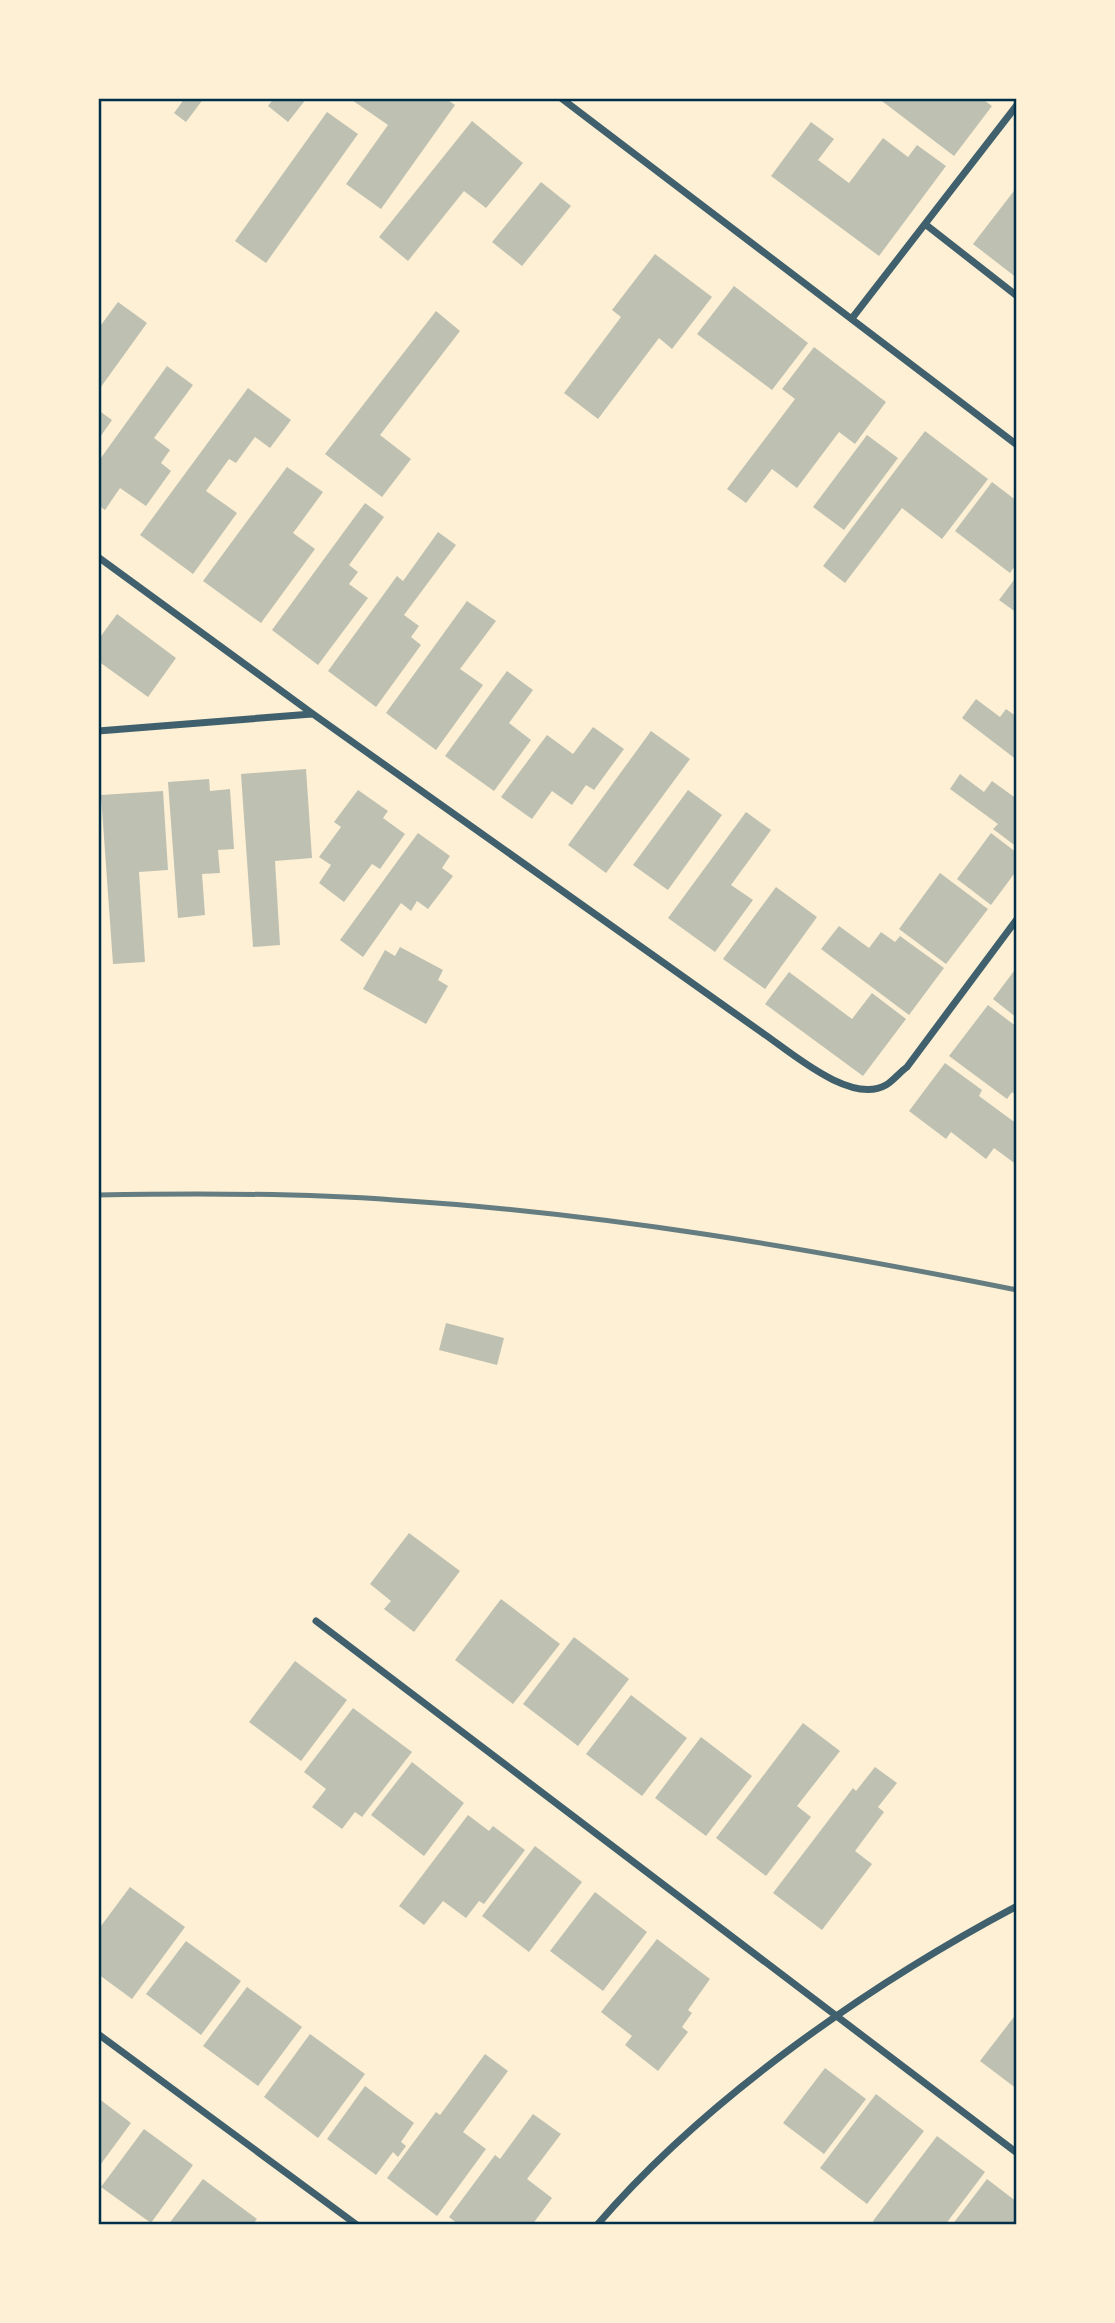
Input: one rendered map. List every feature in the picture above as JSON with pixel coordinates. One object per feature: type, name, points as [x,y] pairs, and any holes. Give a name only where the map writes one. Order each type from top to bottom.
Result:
[{"type":"street","points":[[561,98],[1017,444]]},
{"type":"street","points":[[853,317],[1017,105]]},
{"type":"street","points":[[925,224],[1017,296]]},
{"type":"street","points":[[98,557],[313,714],[838,1082],[863,1091],[886,1086],[907,1067],[1017,919]]},
{"type":"street","points":[[98,731],[313,714]]},
{"type":"street","points":[[316,1621],[1017,2153]]},
{"type":"street","points":[[597,2225],[641,2178],[748,2083],[837,2017],[1017,1906]]},
{"type":"street","points":[[98,2034],[357,2225]]},
{"type":"building","points":[[185,98],[204,98],[186,122],[174,113]]},
{"type":"building","points":[[274,98],[307,98],[288,122],[268,106]]},
{"type":"building","points":[[349,98],[445,98],[455,105],[381,209],[346,184],[388,125]]},
{"type":"building","points":[[878,98],[981,98],[992,106],[954,156]]},
{"type":"building","points":[[327,112],[358,134],[266,263],[235,241]]},
{"type":"building","points":[[472,121],[523,163],[486,208],[464,191],[408,261],[379,237]]},
{"type":"building","points":[[811,122],[834,139],[818,160],[849,183],[883,138],[908,157],[917,145],[946,166],[879,256],[771,176]]},
{"type":"building","points":[[541,182],[571,206],[522,266],[492,242]]},
{"type":"building","points":[[1017,187],[1017,278],[973,244]]},
{"type":"building","points":[[655,254],[712,297],[672,349],[659,338],[598,419],[564,393],[621,317],[612,310]]},
{"type":"building","points":[[734,286],[808,343],[772,390],[697,334]]},
{"type":"building","points":[[118,302],[147,323],[98,391],[98,329]]},
{"type":"building","points":[[436,311],[460,331],[380,435],[411,459],[382,497],[325,454]]},
{"type":"building","points":[[814,347],[886,402],[855,444],[839,432],[797,488],[772,469],[746,503],[727,489],[795,399],[782,389]]},
{"type":"building","points":[[167,366],[193,385],[154,438],[170,450],[161,463],[171,471],[146,506],[120,488],[105,510],[98,505],[98,462]]},
{"type":"building","points":[[248,388],[291,420],[270,448],[255,437],[236,463],[229,459],[206,491],[237,513],[193,574],[140,535]]},
{"type":"building","points":[[98,410],[112,420],[98,440]]},
{"type":"building","points":[[925,431],[988,479],[942,539],[902,508],[845,583],[823,566]]},
{"type":"building","points":[[867,435],[898,458],[844,530],[813,507]]},
{"type":"building","points":[[287,467],[323,492],[293,533],[315,549],[261,623],[203,581]]},
{"type":"building","points":[[992,482],[1017,501],[1017,563],[1010,573],[955,531]]},
{"type":"building","points":[[365,503],[384,517],[349,565],[358,572],[349,584],[368,598],[318,665],[272,630]]},
{"type":"building","points":[[438,532],[456,545],[404,615],[419,626],[411,637],[421,645],[376,707],[328,671],[397,576],[403,581]]},
{"type":"building","points":[[1017,576],[1017,613],[999,600]]},
{"type":"building","points":[[467,601],[496,621],[460,669],[483,685],[436,750],[386,713]]},
{"type":"building","points":[[117,614],[176,658],[148,697],[98,661],[98,640]]},
{"type":"building","points":[[507,671],[533,690],[509,723],[531,740],[494,791],[445,756]]},
{"type":"building","points":[[976,699],[1000,717],[1006,709],[1017,717],[1017,760],[962,718]]},
{"type":"building","points":[[593,727],[624,749],[594,790],[586,785],[572,805],[552,791],[532,819],[501,797],[547,735],[573,754]]},
{"type":"building","points":[[651,731],[690,759],[606,873],[568,845]]},
{"type":"building","points":[[306,769],[312,858],[275,861],[280,945],[253,947],[241,774]]},
{"type":"building","points":[[960,774],[984,792],[992,781],[1017,799],[1017,847],[993,829],[998,824],[950,789]]},
{"type":"building","points":[[209,779],[210,791],[230,789],[234,849],[218,850],[220,873],[202,874],[205,915],[178,918],[168,782]]},
{"type":"building","points":[[358,790],[388,811],[383,818],[405,834],[380,869],[372,864],[344,902],[319,883],[331,865],[319,857],[341,827],[334,822]]},
{"type":"building","points":[[688,790],[722,815],[668,890],[633,865]]},
{"type":"building","points":[[163,791],[168,870],[139,872],[145,962],[113,964],[101,795]]},
{"type":"building","points":[[746,812],[771,830],[731,885],[753,900],[715,952],[668,918]]},
{"type":"building","points":[[418,833],[450,856],[442,868],[453,876],[428,909],[417,901],[411,911],[401,903],[363,957],[340,940]]},
{"type":"building","points":[[991,833],[1017,853],[1017,870],[991,905],[957,879]]},
{"type":"building","points":[[940,873],[988,909],[946,964],[899,929]]},
{"type":"building","points":[[776,887],[817,917],[765,989],[723,959]]},
{"type":"building","points":[[839,926],[869,948],[881,932],[895,942],[900,936],[944,968],[909,1015],[821,949]]},
{"type":"building","points":[[400,947],[443,970],[438,980],[448,986],[426,1024],[363,989],[385,950],[395,956]]},
{"type":"building","points":[[1017,967],[1017,1018],[993,999]]},
{"type":"building","points":[[789,972],[852,1019],[872,993],[906,1019],[863,1076],[765,1004]]},
{"type":"building","points":[[988,1005],[1017,1027],[1017,1096],[1012,1092],[1007,1099],[949,1056]]},
{"type":"building","points":[[945,1063],[982,1090],[979,1096],[1017,1124],[1017,1165],[994,1148],[986,1159],[951,1132],[946,1139],[909,1111]]},
{"type":"building","points":[[446,1323],[504,1338],[497,1365],[439,1350]]},
{"type":"building","points":[[409,1533],[460,1571],[414,1632],[384,1609],[391,1601],[370,1584]]},
{"type":"building","points":[[501,1599],[560,1644],[513,1704],[455,1660]]},
{"type":"building","points":[[574,1637],[629,1679],[578,1746],[523,1704]]},
{"type":"building","points":[[295,1661],[347,1700],[301,1761],[249,1722]]},
{"type":"building","points":[[631,1695],[687,1738],[642,1796],[586,1754]]},
{"type":"building","points":[[353,1708],[412,1752],[362,1817],[355,1812],[342,1829],[312,1807],[326,1789],[304,1772]]},
{"type":"building","points":[[803,1723],[840,1751],[797,1806],[811,1817],[766,1876],[716,1838]]},
{"type":"building","points":[[701,1737],[752,1776],[706,1836],[655,1798]]},
{"type":"building","points":[[412,1762],[464,1803],[424,1856],[371,1815]]},
{"type":"building","points":[[875,1767],[897,1783],[878,1807],[884,1812],[855,1851],[872,1864],[822,1930],[773,1893],[853,1788],[856,1791]]},
{"type":"building","points":[[468,1815],[489,1831],[493,1826],[525,1850],[484,1904],[479,1901],[466,1918],[443,1901],[424,1925],[399,1906]]},
{"type":"building","points":[[535,1846],[582,1882],[529,1952],[482,1916]]},
{"type":"building","points":[[130,1887],[185,1927],[132,1999],[98,1974],[98,1930]]},
{"type":"building","points":[[595,1892],[647,1932],[603,1991],[550,1951]]},
{"type":"building","points":[[657,1939],[710,1979],[688,2010],[692,2013],[682,2027],[688,2032],[658,2071],[625,2045],[632,2036],[601,2012]]},
{"type":"building","points":[[186,1941],[241,1981],[201,2035],[146,1994]]},
{"type":"building","points":[[247,1987],[302,2027],[258,2086],[203,2046]]},
{"type":"building","points":[[1017,2013],[1017,2089],[980,2061]]},
{"type":"building","points":[[310,2034],[365,2074],[318,2138],[264,2097]]},
{"type":"building","points":[[485,2054],[508,2071],[463,2132],[486,2149],[437,2216],[387,2178],[436,2112],[440,2115]]},
{"type":"building","points":[[825,2068],[866,2099],[824,2154],[783,2123]]},
{"type":"building","points":[[365,2086],[414,2123],[401,2142],[406,2146],[398,2157],[393,2152],[376,2175],[327,2139]]},
{"type":"building","points":[[876,2094],[924,2131],[867,2204],[820,2168]]},
{"type":"building","points":[[98,2098],[131,2123],[98,2168]]},
{"type":"building","points":[[533,2114],[561,2134],[527,2179],[552,2198],[532,2225],[459,2225],[449,2217],[495,2155],[500,2159]]},
{"type":"building","points":[[144,2129],[193,2165],[151,2223],[101,2187]]},
{"type":"building","points":[[937,2136],[985,2172],[945,2225],[878,2225],[873,2221]]},
{"type":"building","points":[[203,2179],[257,2219],[252,2225],[168,2225]]},
{"type":"building","points":[[987,2179],[1017,2202],[1017,2225],[952,2225]]},
{"type":"railway","points":[[98,1195],[320,1196],[551,1214],[707,1234],[863,1260],[1017,1290]]}]
